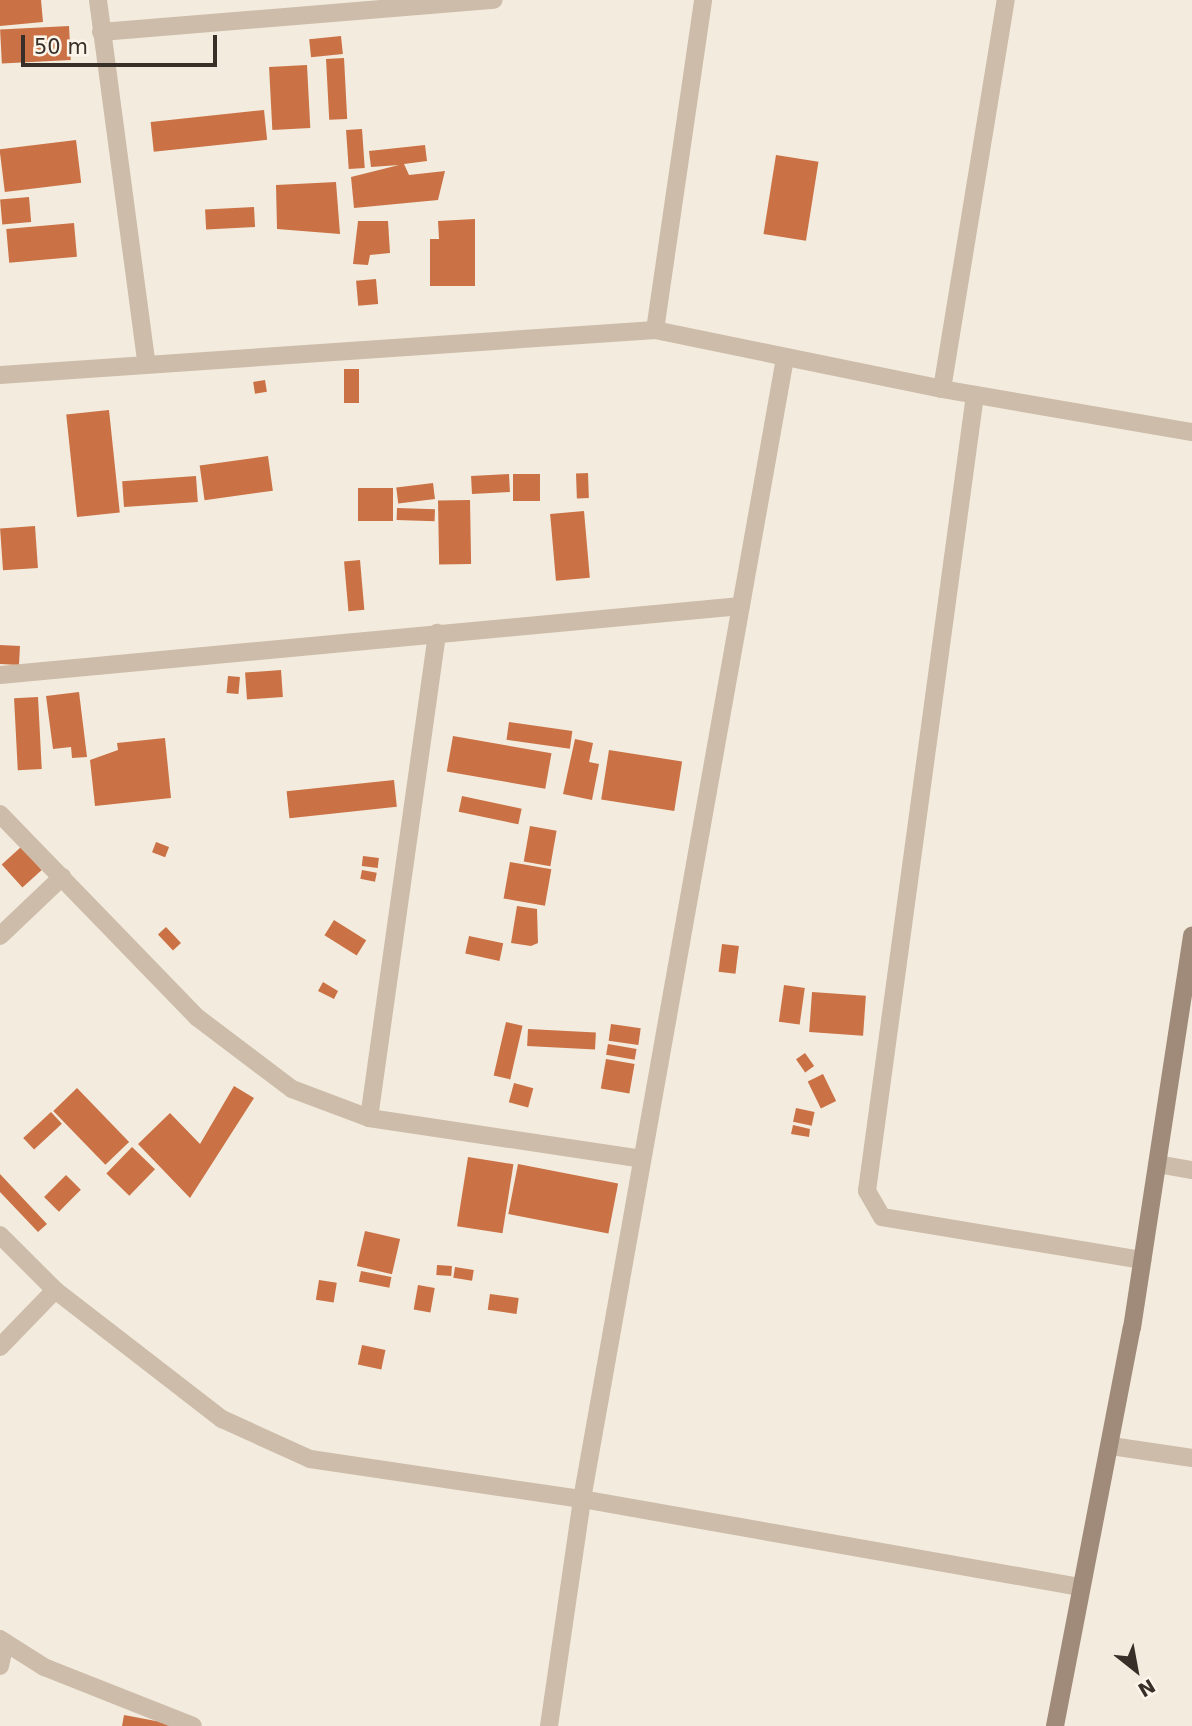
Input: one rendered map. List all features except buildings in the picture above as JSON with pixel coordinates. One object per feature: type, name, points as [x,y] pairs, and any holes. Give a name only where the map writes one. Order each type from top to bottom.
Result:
[{"type":"street","points":[[98,0],[146,360]]},
{"type":"street","points":[[101,32],[494,0]]},
{"type":"street","points":[[655,330],[703,0]]},
{"type":"street","points":[[942,389],[1006,0]]},
{"type":"street","points":[[0,375],[146,360],[655,330],[942,389],[1192,432]]},
{"type":"street","points":[[550,1726],[582,1499],[785,358]]},
{"type":"street","points":[[975,395],[867,1191],[882,1217],[1142,1260]]},
{"type":"street","points":[[0,675],[741,606]]},
{"type":"street","points":[[369,1118],[437,633]]},
{"type":"street","points":[[0,814],[238,1054],[292,1089],[369,1118],[642,1159]]},
{"type":"street","points":[[0,936],[62,877]]},
{"type":"street","points":[[1055,1726],[1080,1587],[1111,1447],[1192,936]]},
{"type":"street","points":[[1157,1164],[1192,1170]]},
{"type":"street","points":[[0,1235],[55,1290],[222,1419],[310,1459],[582,1499],[1080,1587]]},
{"type":"street","points":[[0,1347],[55,1290]]},
{"type":"street","points":[[1111,1447],[1192,1458]]},
{"type":"street","points":[[0,1665],[3,1641],[44,1667],[193,1726]]}]
